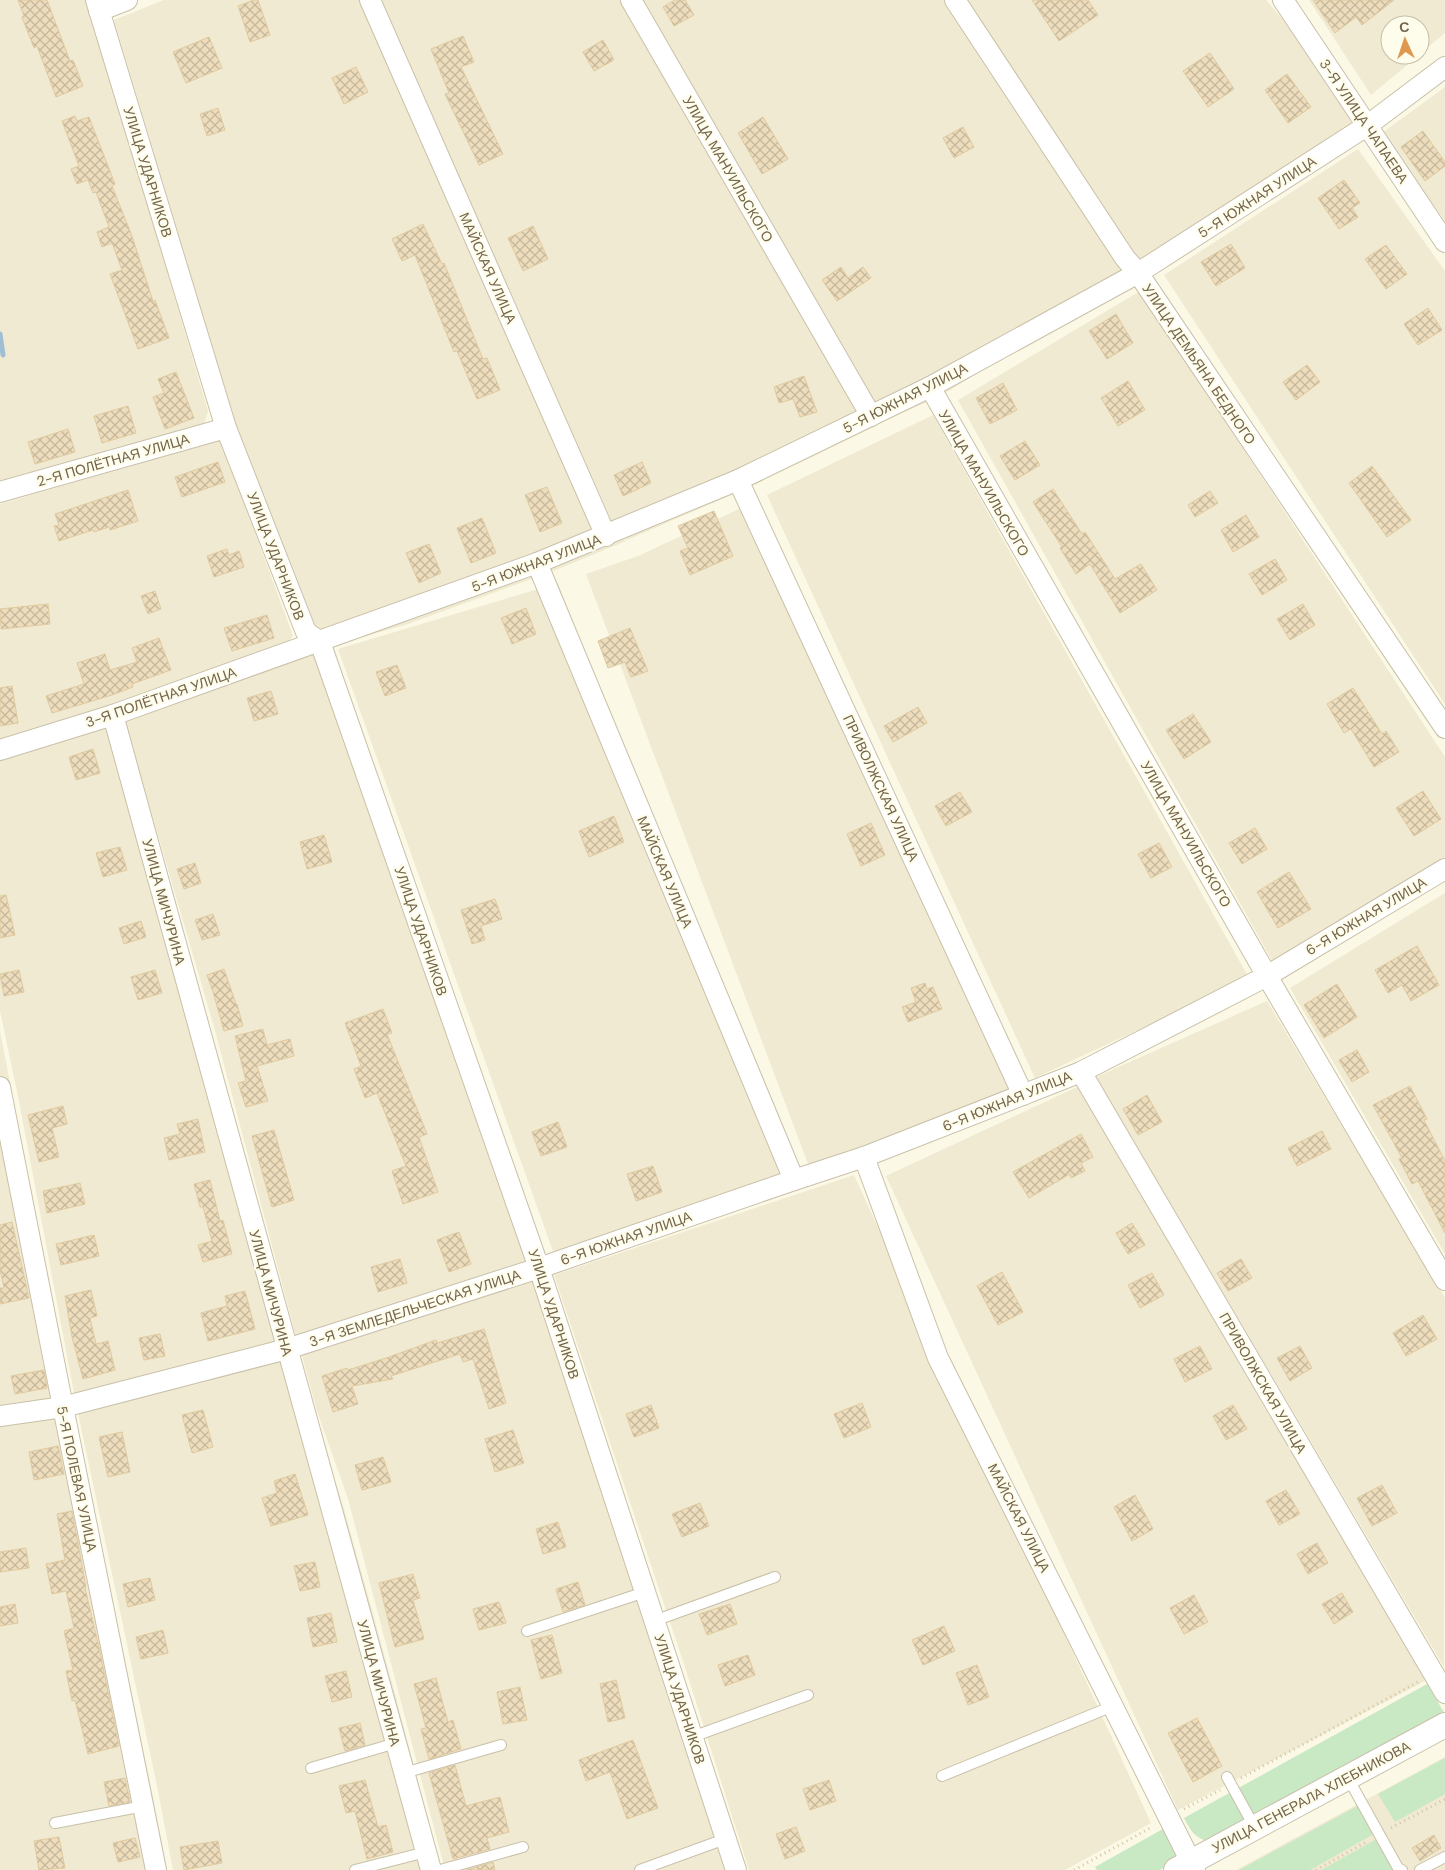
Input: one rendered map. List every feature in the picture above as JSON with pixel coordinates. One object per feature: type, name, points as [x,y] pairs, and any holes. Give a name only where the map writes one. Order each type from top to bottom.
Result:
[{"type":"street","points":[[97,6],[127,0]]},
{"type":"street","name":"МАЙСКАЯ УЛИЦА","points":[[370,0],[606,536]]},
{"type":"street","name":"УЛИЦА МАНУИЛЬСКОГО","points":[[631,0],[871,416]]},
{"type":"street","name":"УЛИЦА ДЕМЬЯНА БЕДНОГО","points":[[955,0],[1125,258],[1138,273],[1445,728]]},
{"type":"street","name":"3-Я УЛИЦА ЧАПАЕВА","points":[[1283,0],[1445,242]]},
{"type":"street","name":"УЛИЦА УДАРНИКОВ","points":[[97,6],[226,428],[306,632],[320,642],[539,1268],[736,1870]]},
{"type":"street","name":"5-Я ЮЖНАЯ УЛИЦА","points":[[320,642],[537,564],[606,536],[738,480],[930,387],[1138,273],[1368,126],[1445,67]]},
{"type":"street","name":"УЛИЦА МАНУИЛЬСКОГО","points":[[930,387],[1267,976],[1445,1280]]},
{"type":"street","name":"2-Я ПОЛЁТНАЯ УЛИЦА","points":[[0,492],[226,428]]},
{"type":"street","name":"ПРИВОЛЖСКАЯ УЛИЦА","points":[[738,480],[1023,1095]]},
{"type":"street","name":"МАЙСКАЯ УЛИЦА","points":[[537,564],[794,1180]]},
{"type":"street","name":"3-Я ПОЛЁТНАЯ УЛИЦА","points":[[0,750],[113,715],[320,642]]},
{"type":"street","name":"УЛИЦА МИЧУРИНА","points":[[113,715],[428,1861]]},
{"type":"street","name":"6-Я ЮЖНАЯ УЛИЦА","points":[[539,1268],[864,1157],[1081,1072],[1267,976],[1445,868]]},
{"type":"street","name":"ПРИВОЛЖСКАЯ УЛИЦА","points":[[1081,1072],[1445,1694]]},
{"type":"street","name":"5-Я ПОЛЕВАЯ УЛИЦА","points":[[0,1087],[62,1407],[156,1870]]},
{"type":"street","name":"МАЙСКАЯ УЛИЦА","points":[[864,1157],[938,1358],[1169,1818],[1192,1868]]},
{"type":"street","name":"3-Я ЗЕМЛЕДЕЛЬЧЕСКАЯ УЛИЦА","points":[[0,1416],[62,1407],[287,1349],[539,1268]]},
{"type":"street","name":"УЛИЦА ГЕНЕРАЛА ХЛЕБНИКОВА","points":[[1192,1868],[1351,1783],[1445,1724]]},
{"type":"street","name":"УЛИЦА ГЕНЕРАЛА ХЛЕБНИКОВА","points":[[1192,1868],[1254,1828],[1445,1740]]},
{"type":"lane","points":[[654,1621],[775,1577]]},
{"type":"lane","points":[[527,1631],[645,1592]]},
{"type":"lane","points":[[692,1737],[808,1695]]},
{"type":"lane","points":[[942,1776],[1113,1706]]},
{"type":"lane","points":[[311,1768],[396,1743]]},
{"type":"lane","points":[[404,1773],[502,1745]]},
{"type":"lane","points":[[1228,1781],[1254,1828]]},
{"type":"lane","points":[[1351,1783],[1398,1868],[1402,1870]]},
{"type":"lane","points":[[55,1822],[144,1806]]},
{"type":"lane","points":[[640,1870],[725,1840]]},
{"type":"lane","points":[[440,1870],[523,1847]]},
{"type":"lane","points":[[1420,1870],[1445,1857]]},
{"type":"lane","points":[[355,1870],[428,1861]]},
{"type":"path","points":[[1074,1870],[1169,1818],[1228,1781],[1433,1673]]},
{"type":"shaded area","points":[[0,0],[87,0],[208,411],[204,425],[0,482]]},
{"type":"shaded area","points":[[164,0],[375,0],[613,527],[626,541],[556,570],[408,624],[363,637],[330,642],[311,632],[238,431],[114,20]]},
{"type":"shaded area","points":[[379,0],[638,0],[853,378],[876,426],[750,487],[627,540],[614,526]]},
{"type":"shaded area","points":[[641,0],[960,0],[1138,273],[942,395],[878,424],[855,377]]},
{"type":"shaded area","points":[[964,0],[1266,0],[1375,127],[1140,271]]},
{"type":"shaded area","points":[[1309,0],[1445,0],[1445,33],[1430,46],[1430,15],[1380,15],[1380,65],[1407,65],[1371,95]]},
{"type":"shaded area","points":[[1445,87],[1445,221],[1382,133]]},
{"type":"shaded area","points":[[1358,149],[1445,271],[1445,704],[1164,275]]},
{"type":"shaded area","points":[[1140,291],[1445,757],[1445,860],[1274,964],[958,400]]},
{"type":"shaded area","points":[[933,415],[1249,978],[1035,1078],[767,495]]},
{"type":"shaded area","points":[[221,440],[293,636],[287,643],[105,712],[0,744],[0,504]]},
{"type":"shaded area","points":[[741,508],[1014,1088],[810,1169],[586,574],[638,556]]},
{"type":"shaded area","points":[[558,583],[783,1179],[555,1257],[338,649]]},
{"type":"shaded area","points":[[329,644],[548,1273],[299,1348],[214,1027],[124,719]]},
{"type":"shaded area","points":[[120,720],[296,1349],[77,1409],[19,1101],[0,1011],[0,760]]},
{"type":"shaded area","points":[[1445,893],[1445,1254],[1290,988]]},
{"type":"shaded area","points":[[1267,1001],[1445,1298],[1444,1667],[1096,1077]]},
{"type":"shaded area","points":[[0,1031],[74,1410],[0,1422]]},
{"type":"shaded area","points":[[1079,1086],[1427,1680],[1178,1810],[886,1176]]},
{"type":"shaded area","points":[[854,1175],[1151,1823],[1065,1870],[749,1870],[683,1661],[554,1275]]},
{"type":"shaded area","points":[[549,1276],[741,1870],[445,1870],[348,1499],[317,1411],[301,1352]]},
{"type":"shaded area","points":[[297,1353],[313,1413],[342,1502],[441,1870],[173,1870],[78,1413],[202,1383]]},
{"type":"shaded area","points":[[74,1414],[167,1870],[0,1870],[0,1427]]},
{"type":"shaded area","points":[[1445,1757],[1445,1870],[1236,1870]]},
{"type":"green space","points":[[1427,1684],[1445,1714],[1210,1842],[1194,1834],[1189,1827],[1184,1818]]},
{"type":"green space","points":[[1445,1758],[1445,1794],[1395,1822],[1378,1794]]},
{"type":"green space","points":[[1365,1802],[1381,1830],[1310,1870],[1239,1870]]},
{"type":"green space","points":[[1170,1825],[1176,1851],[1175,1856],[1168,1865],[1160,1870],[1097,1870],[1095,1867]]},
{"type":"green space","points":[[1384,1835],[1399,1870],[1321,1870]]},
{"type":"building","points":[[18,0],[47,0],[70,61],[73,60],[83,86],[56,97],[37,46],[34,48],[22,17],[24,16]]},
{"type":"building","points":[[258,0],[270,35],[250,42],[238,6]]},
{"type":"building","points":[[675,0],[685,0],[694,15],[674,26],[663,7]]},
{"type":"building","points":[[1032,0],[1088,0],[1098,15],[1059,41]]},
{"type":"building","points":[[1313,0],[1394,0],[1362,25],[1356,17],[1335,33]]},
{"type":"building","points":[[463,36],[474,62],[461,67],[503,154],[479,165],[445,94],[449,93],[431,49]]},
{"type":"building","points":[[209,37],[222,68],[186,83],[173,52]]},
{"type":"building","points":[[603,40],[614,60],[594,71],[583,52]]},
{"type":"building","points":[[1210,53],[1234,89],[1208,107],[1183,71]]},
{"type":"building","points":[[356,67],[368,92],[344,104],[332,78]]},
{"type":"building","points":[[1287,74],[1311,107],[1288,123],[1265,90]]},
{"type":"building","points":[[218,108],[225,130],[207,136],[200,114]]},
{"type":"building","points":[[75,116],[77,121],[89,117],[115,184],[112,186],[132,236],[153,301],[155,300],[169,338],[138,349],[110,274],[122,270],[112,243],[102,247],[97,232],[109,227],[96,192],[93,193],[88,180],[77,184],[71,169],[79,166],[62,121]]},
{"type":"building","points":[[763,117],[788,159],[762,174],[738,133]]},
{"type":"building","points":[[963,127],[974,147],[954,158],[943,138]]},
{"type":"building","points":[[1423,131],[1445,162],[1445,166],[1425,181],[1401,147]]},
{"type":"building","points":[[1344,180],[1360,203],[1352,208],[1358,217],[1339,229],[1318,198]]},
{"type":"building","points":[[423,224],[442,264],[444,263],[483,359],[487,358],[500,390],[477,399],[457,351],[454,352],[415,255],[402,261],[392,239]]},
{"type":"building","points":[[533,226],[548,259],[523,271],[508,238]]},
{"type":"building","points":[[1231,244],[1245,268],[1216,286],[1201,262]]},
{"type":"building","points":[[1386,245],[1407,274],[1386,289],[1365,259]]},
{"type":"building","points":[[841,267],[848,278],[863,267],[871,278],[837,301],[822,280]]},
{"type":"building","points":[[1428,308],[1442,330],[1418,345],[1404,324]]},
{"type":"building","points":[[1116,314],[1133,343],[1107,359],[1089,331]]},
{"type":"building","points":[[1307,365],[1320,382],[1296,400],[1283,382]]},
{"type":"building","points":[[176,372],[194,418],[165,429],[153,397],[164,393],[158,379]]},
{"type":"building","points":[[804,376],[817,412],[800,417],[793,399],[779,403],[774,387]]},
{"type":"building","points":[[1128,381],[1145,410],[1118,426],[1101,398]]},
{"type":"building","points":[[1003,383],[1017,410],[990,424],[976,398]]},
{"type":"building","points":[[128,406],[136,433],[102,443],[94,416]]},
{"type":"building","points":[[68,429],[75,452],[35,464],[28,442]]},
{"type":"building","points":[[1025,441],[1040,465],[1015,480],[1000,456]]},
{"type":"building","points":[[218,462],[225,482],[182,497],[175,477]]},
{"type":"building","points":[[642,462],[651,483],[623,496],[614,475]]},
{"type":"building","points":[[1372,466],[1411,520],[1387,537],[1349,483]]},
{"type":"building","points":[[547,487],[562,523],[540,532],[525,495]]},
{"type":"building","points":[[1053,489],[1082,534],[1085,532],[1115,579],[1141,564],[1157,590],[1120,613],[1090,564],[1076,574],[1060,548],[1062,547],[1033,502]]},
{"type":"building","points":[[128,490],[138,521],[110,530],[109,527],[94,532],[93,530],[59,541],[54,526],[59,525],[55,514]]},
{"type":"building","points":[[1210,491],[1218,503],[1195,517],[1188,505]]},
{"type":"building","points":[[714,511],[733,556],[690,575],[680,551],[688,548],[678,526]]},
{"type":"building","points":[[1246,515],[1259,537],[1233,552],[1221,530]]},
{"type":"building","points":[[482,518],[496,553],[471,563],[457,528]]},
{"type":"building","points":[[429,544],[441,573],[419,583],[406,553]]},
{"type":"building","points":[[227,549],[229,555],[239,551],[244,567],[214,577],[207,556]]},
{"type":"building","points":[[1275,559],[1287,580],[1262,595],[1249,574]]},
{"type":"building","points":[[155,591],[161,609],[148,614],[141,596]]},
{"type":"building","points":[[48,604],[50,624],[1,629],[0,609]]},
{"type":"building","points":[[1303,604],[1315,625],[1290,640],[1277,619]]},
{"type":"building","points":[[526,608],[536,634],[512,644],[501,618]]},
{"type":"building","points":[[267,615],[274,638],[232,651],[224,628]]},
{"type":"building","points":[[630,628],[648,671],[631,677],[625,662],[608,668],[598,641]]},
{"type":"building","points":[[159,638],[171,670],[132,684],[133,687],[112,695],[52,713],[46,696],[84,684],[77,663],[105,654],[110,670],[137,662],[132,648]]},
{"type":"building","points":[[397,665],[406,688],[385,696],[376,672]]},
{"type":"building","points":[[12,686],[18,723],[0,726],[0,688]]},
{"type":"building","points":[[1353,688],[1382,734],[1386,731],[1399,752],[1374,767],[1351,729],[1344,733],[1327,704]]},
{"type":"building","points":[[271,691],[278,714],[254,721],[247,698]]},
{"type":"building","points":[[918,707],[927,723],[893,742],[884,726]]},
{"type":"building","points":[[1193,714],[1211,742],[1184,759],[1166,730]]},
{"type":"building","points":[[93,749],[100,773],[76,780],[69,757]]},
{"type":"building","points":[[1423,791],[1441,819],[1414,836],[1396,808]]},
{"type":"building","points":[[960,792],[972,812],[946,826],[935,806]]},
{"type":"building","points":[[614,816],[624,842],[589,857],[579,831]]},
{"type":"building","points":[[871,823],[885,855],[861,866],[847,834]]},
{"type":"building","points":[[1255,828],[1267,849],[1242,864],[1229,843]]},
{"type":"building","points":[[324,835],[332,862],[307,869],[300,842]]},
{"type":"building","points":[[1159,843],[1172,867],[1151,878],[1138,854]]},
{"type":"building","points":[[120,847],[127,870],[103,877],[96,853]]},
{"type":"building","points":[[195,863],[201,883],[184,889],[177,869]]},
{"type":"building","points":[[1289,872],[1311,909],[1278,928],[1257,892]]},
{"type":"building","points":[[6,895],[15,935],[0,938],[0,896]]},
{"type":"building","points":[[495,899],[502,919],[481,926],[485,940],[472,944],[461,910]]},
{"type":"building","points":[[213,914],[220,935],[202,940],[195,920]]},
{"type":"building","points":[[141,921],[146,937],[124,944],[119,928]]},
{"type":"building","points":[[1417,946],[1439,985],[1411,1001],[1402,985],[1388,993],[1375,970]]},
{"type":"building","points":[[224,969],[243,1026],[224,1031],[207,975]]},
{"type":"building","points":[[19,970],[24,992],[4,996],[0,974]]},
{"type":"building","points":[[155,970],[162,993],[138,1000],[131,977]]},
{"type":"building","points":[[925,983],[927,989],[933,987],[942,1009],[908,1022],[902,1007],[916,1002],[911,988]]},
{"type":"building","points":[[1337,984],[1357,1017],[1324,1038],[1304,1005]]},
{"type":"building","points":[[383,1009],[392,1033],[387,1034],[427,1134],[419,1137],[438,1192],[403,1204],[392,1171],[406,1166],[377,1093],[365,1098],[354,1069],[361,1066],[345,1023]]},
{"type":"building","points":[[263,1029],[267,1045],[290,1039],[294,1056],[257,1066],[268,1101],[246,1107],[238,1083],[246,1081],[235,1036]]},
{"type":"building","points":[[1357,1050],[1369,1072],[1352,1082],[1339,1060]]},
{"type":"building","points":[[1410,1086],[1427,1119],[1424,1120],[1445,1161],[1445,1233],[1418,1181],[1412,1184],[1399,1159],[1402,1158],[1373,1105]]},
{"type":"building","points":[[1147,1095],[1162,1122],[1138,1135],[1123,1109]]},
{"type":"building","points":[[63,1106],[67,1124],[52,1128],[59,1157],[39,1162],[28,1115]]},
{"type":"building","points":[[198,1119],[205,1152],[169,1160],[164,1138],[180,1134],[177,1124]]},
{"type":"building","points":[[558,1122],[567,1147],[541,1156],[532,1132]]},
{"type":"building","points":[[274,1130],[294,1200],[272,1207],[252,1136]]},
{"type":"building","points":[[1322,1131],[1331,1149],[1297,1166],[1288,1148]]},
{"type":"building","points":[[1081,1134],[1093,1157],[1081,1163],[1085,1171],[1071,1178],[1070,1174],[1029,1198],[1013,1172]]},
{"type":"building","points":[[653,1166],[662,1192],[636,1201],[627,1174]]},
{"type":"building","points":[[210,1180],[220,1221],[223,1220],[232,1254],[203,1262],[198,1245],[212,1241],[203,1207],[200,1207],[194,1184]]},
{"type":"building","points":[[80,1183],[85,1204],[47,1213],[43,1191]]},
{"type":"building","points":[[12,1222],[29,1298],[0,1304],[0,1288],[4,1288],[0,1270],[0,1225]]},
{"type":"building","points":[[1132,1223],[1145,1245],[1128,1254],[1116,1233]]},
{"type":"building","points":[[459,1232],[471,1264],[449,1272],[437,1240]]},
{"type":"building","points":[[94,1235],[99,1256],[61,1265],[56,1244]]},
{"type":"building","points":[[400,1259],[407,1283],[378,1292],[371,1267]]},
{"type":"building","points":[[1241,1259],[1252,1278],[1228,1291],[1217,1273]]},
{"type":"building","points":[[1002,1272],[1023,1312],[998,1325],[977,1286]]},
{"type":"building","points":[[1152,1273],[1164,1295],[1140,1308],[1128,1285]]},
{"type":"building","points":[[91,1290],[97,1316],[90,1318],[96,1344],[108,1341],[115,1370],[83,1379],[72,1337],[65,1296]]},
{"type":"building","points":[[245,1291],[255,1329],[208,1341],[201,1313],[227,1306],[225,1296]]},
{"type":"building","points":[[1423,1315],[1437,1339],[1406,1356],[1393,1333]]},
{"type":"building","points":[[484,1329],[506,1403],[489,1409],[473,1359],[463,1362],[460,1354],[391,1376],[393,1379],[352,1386],[358,1404],[333,1412],[322,1376],[386,1358],[436,1340],[437,1343]]},
{"type":"building","points":[[160,1334],[165,1356],[144,1360],[139,1338]]},
{"type":"building","points":[[1200,1346],[1212,1369],[1185,1382],[1174,1359]]},
{"type":"building","points":[[1300,1346],[1312,1368],[1290,1381],[1277,1358]]},
{"type":"building","points":[[44,1370],[47,1388],[15,1394],[11,1376]]},
{"type":"building","points":[[862,1403],[871,1427],[844,1438],[834,1414]]},
{"type":"building","points":[[651,1405],[659,1428],[634,1437],[626,1414]]},
{"type":"building","points":[[1233,1405],[1247,1429],[1226,1440],[1213,1416]]},
{"type":"building","points":[[203,1410],[213,1447],[192,1453],[182,1415]]},
{"type":"building","points":[[513,1430],[524,1463],[495,1472],[485,1439]]},
{"type":"building","points":[[122,1432],[130,1472],[108,1477],[99,1437]]},
{"type":"building","points":[[58,1446],[64,1474],[34,1480],[29,1452]]},
{"type":"building","points":[[383,1457],[391,1482],[362,1490],[355,1465]]},
{"type":"building","points":[[295,1474],[308,1515],[271,1526],[262,1498],[277,1493],[274,1481]]},
{"type":"building","points":[[1382,1485],[1397,1513],[1372,1526],[1357,1498]]},
{"type":"building","points":[[1286,1490],[1300,1514],[1279,1525],[1266,1501]]},
{"type":"building","points":[[1135,1495],[1153,1529],[1132,1541],[1114,1507]]},
{"type":"building","points":[[700,1503],[709,1526],[682,1537],[672,1514]]},
{"type":"building","points":[[72,1511],[85,1588],[119,1746],[88,1754],[75,1700],[72,1701],[66,1671],[73,1670],[64,1631],[74,1628],[66,1591],[52,1594],[46,1564],[65,1560],[57,1514]]},
{"type":"building","points":[[558,1522],[566,1547],[543,1554],[536,1529]]},
{"type":"building","points":[[1317,1543],[1328,1563],[1308,1574],[1297,1554]]},
{"type":"building","points":[[26,1548],[29,1568],[0,1572],[0,1552]]},
{"type":"building","points":[[315,1562],[320,1587],[300,1591],[294,1566]]},
{"type":"building","points":[[413,1574],[420,1598],[413,1600],[424,1639],[395,1647],[379,1583]]},
{"type":"building","points":[[150,1578],[155,1600],[128,1607],[123,1584]]},
{"type":"building","points":[[578,1582],[585,1605],[563,1612],[556,1589]]},
{"type":"building","points":[[1342,1593],[1353,1612],[1334,1624],[1322,1604]]},
{"type":"building","points":[[1194,1595],[1208,1622],[1184,1634],[1170,1608]]},
{"type":"building","points":[[499,1602],[506,1623],[479,1630],[473,1609]]},
{"type":"building","points":[[15,1604],[18,1623],[0,1626],[0,1607]]},
{"type":"building","points":[[730,1604],[737,1624],[707,1635],[699,1614]]},
{"type":"building","points":[[331,1613],[337,1642],[313,1647],[307,1618]]},
{"type":"building","points":[[944,1626],[955,1651],[923,1665],[912,1640]]},
{"type":"building","points":[[163,1630],[168,1653],[141,1659],[136,1637]]},
{"type":"building","points":[[552,1635],[562,1673],[541,1679],[531,1640]]},
{"type":"building","points":[[748,1655],[755,1675],[725,1686],[718,1665]]},
{"type":"building","points":[[977,1665],[989,1697],[968,1705],[956,1673]]},
{"type":"building","points":[[346,1671],[352,1697],[332,1702],[325,1676]]},
{"type":"building","points":[[436,1678],[448,1722],[453,1720],[461,1749],[429,1759],[421,1729],[426,1728],[414,1684]]},
{"type":"building","points":[[616,1680],[625,1718],[608,1722],[600,1684]]},
{"type":"building","points":[[520,1687],[527,1720],[503,1724],[497,1692]]},
{"type":"building","points":[[1197,1718],[1222,1766],[1193,1782],[1168,1733]]},
{"type":"building","points":[[360,1723],[365,1745],[345,1751],[339,1728]]},
{"type":"building","points":[[633,1740],[658,1808],[627,1819],[610,1772],[586,1781],[579,1760]]},
{"type":"building","points":[[455,1765],[466,1806],[500,1797],[509,1832],[487,1838],[490,1849],[453,1859],[429,1773]]},
{"type":"building","points":[[125,1778],[130,1802],[109,1806],[104,1782]]},
{"type":"building","points":[[365,1780],[378,1827],[386,1825],[393,1852],[367,1859],[355,1811],[346,1813],[339,1786]]},
{"type":"building","points":[[829,1780],[836,1801],[810,1810],[803,1789]]},
{"type":"building","points":[[796,1827],[805,1851],[785,1859],[776,1834]]},
{"type":"building","points":[[1434,1835],[1441,1848],[1420,1861],[1412,1848]]},
{"type":"building","points":[[59,1837],[65,1868],[39,1870],[34,1841]]},
{"type":"building","points":[[135,1838],[140,1857],[118,1862],[113,1843]]},
{"type":"building","points":[[218,1841],[222,1863],[184,1870],[180,1847]]},
{"type":"building","points":[[493,1862],[495,1870],[466,1870]]},
{"type":"waterway","points":[[0,334],[3,355]]}]
